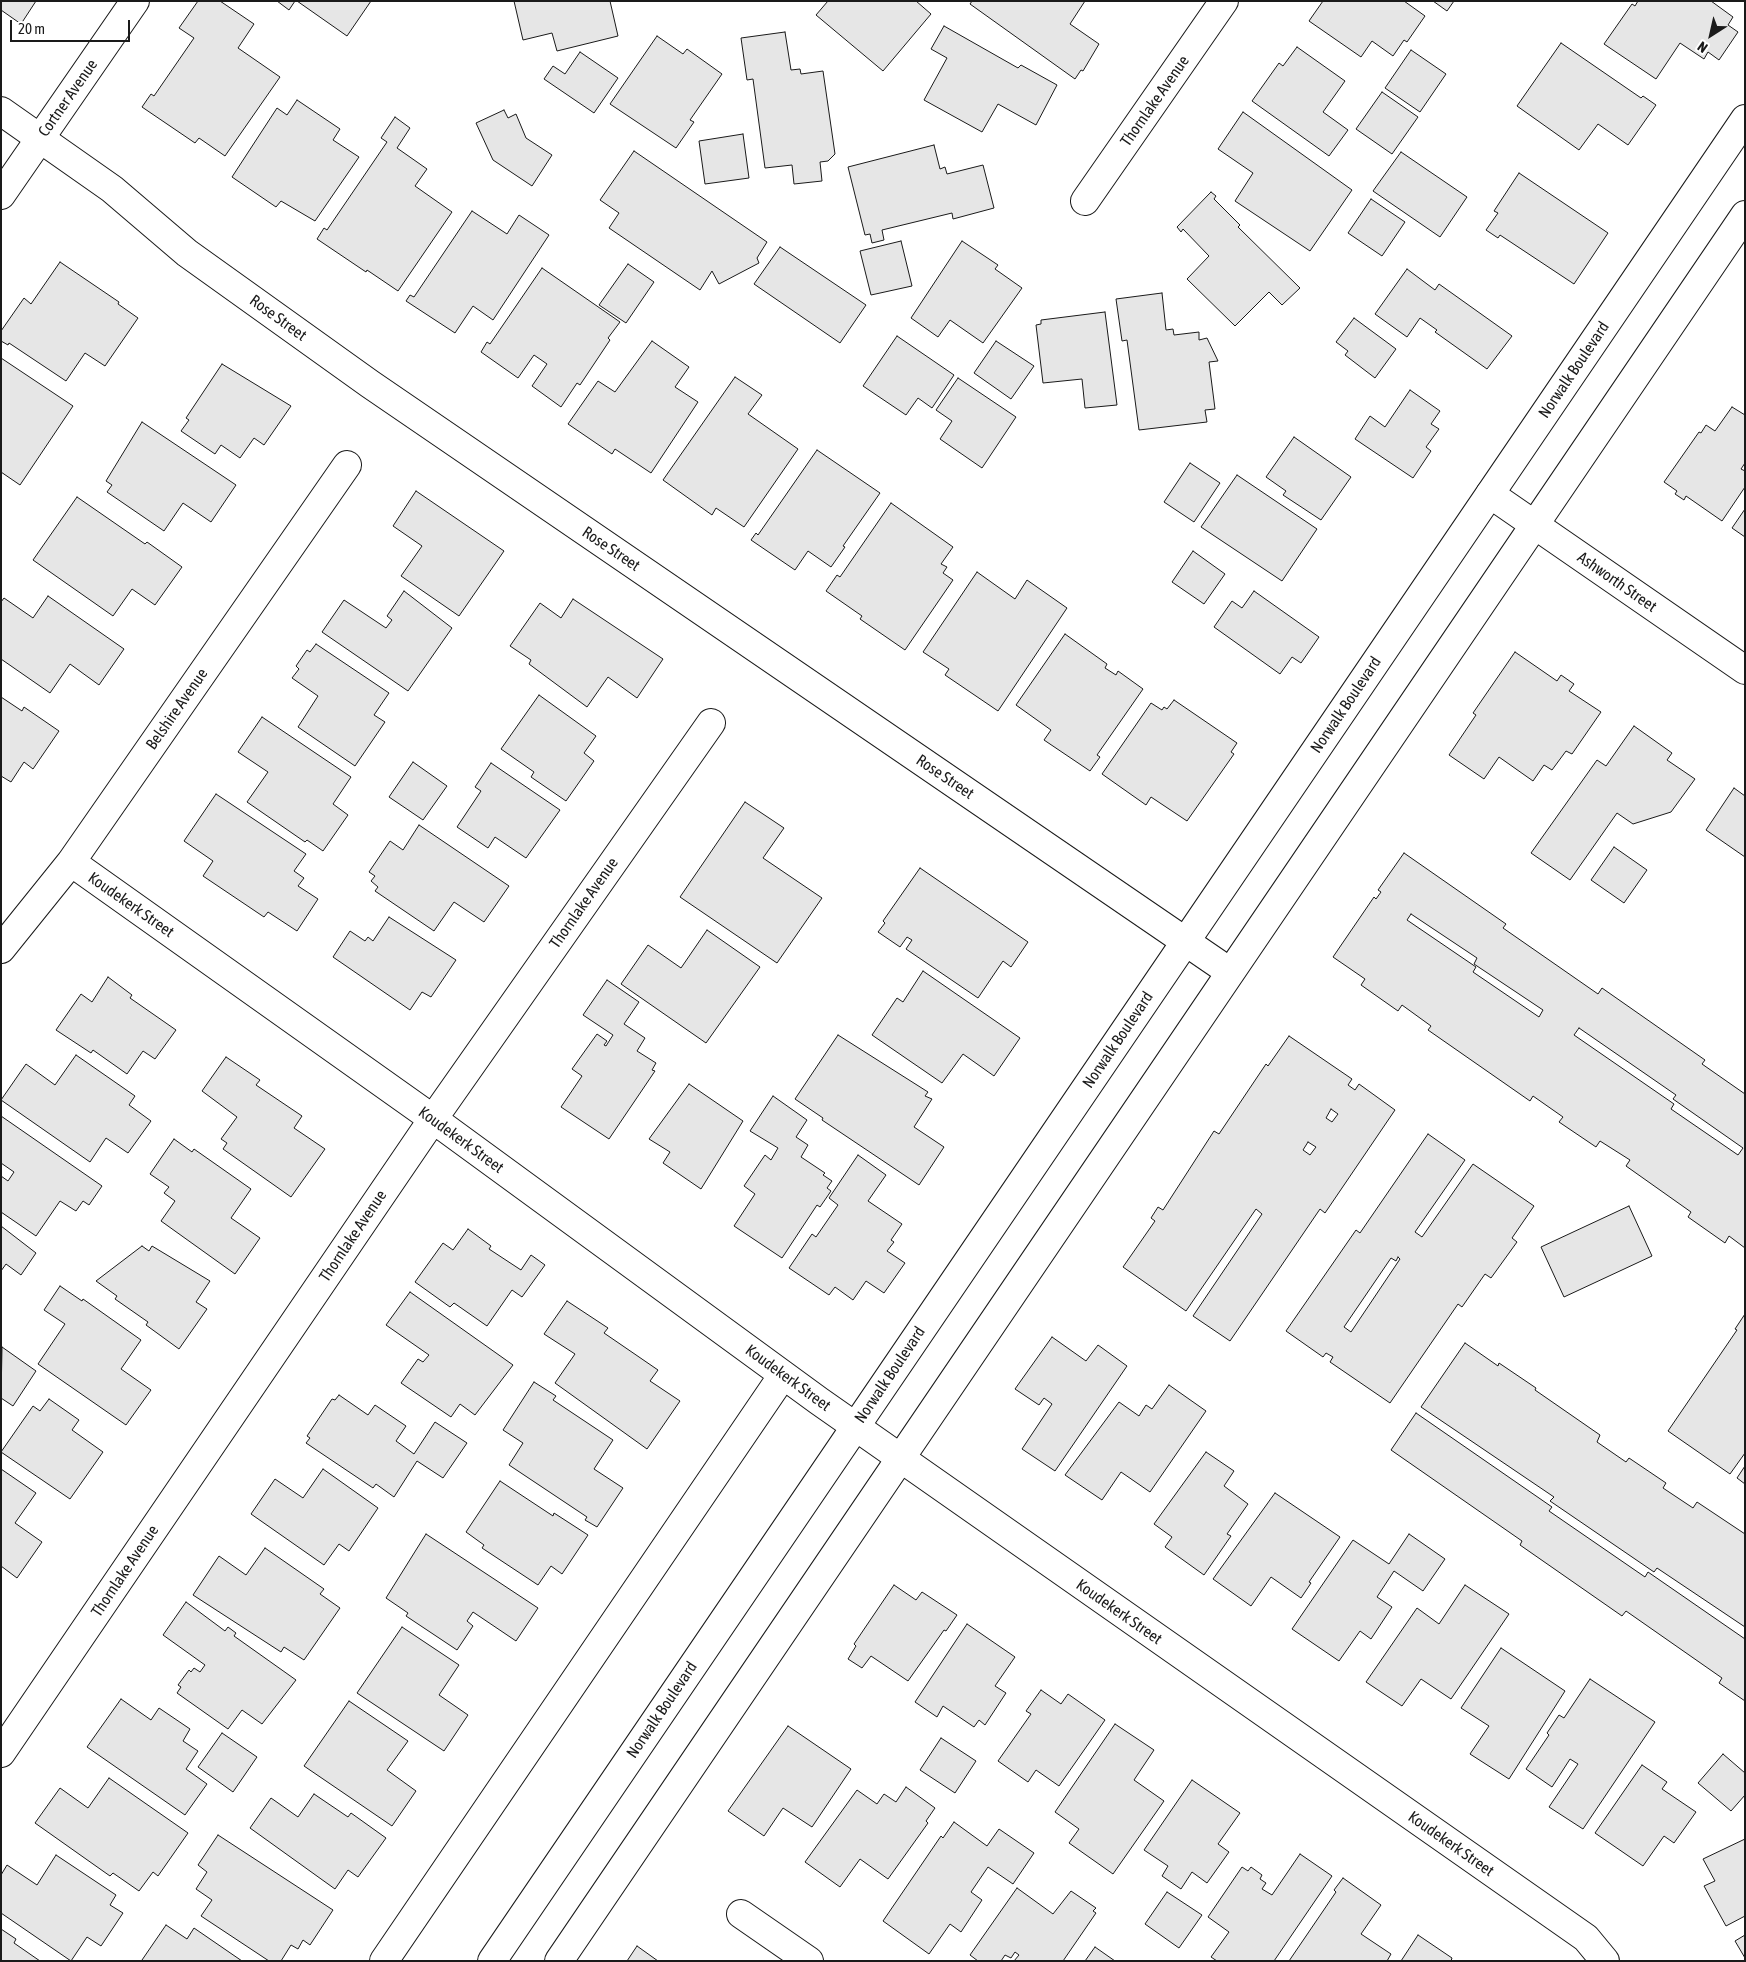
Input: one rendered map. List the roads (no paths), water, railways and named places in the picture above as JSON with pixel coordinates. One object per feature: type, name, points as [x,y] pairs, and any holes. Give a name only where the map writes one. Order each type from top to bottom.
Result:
[{"type":"street","name":"Cortner Avenue","points":[[1,196],[135,1]]},
{"type":"street","name":"Thornlake Avenue","points":[[1085,201],[1224,1]]},
{"type":"street","name":"Rose Street","points":[[1,111],[112,189],[186,253],[370,384],[1230,972]]},
{"type":"street","name":"Norwalk Boulevard","points":[[492,1961],[1745,119]]},
{"type":"street","points":[[559,1961],[1745,215]]},
{"type":"street","name":"Belshire Avenue","points":[[1,949],[70,862],[347,465]]},
{"type":"street","name":"Ashworth Street","points":[[1490,494],[1745,670]]},
{"type":"street","name":"Thornlake Avenue","points":[[1,1753],[433,1119],[710,722]]},
{"type":"street","name":"Koudekerk Street","points":[[70,862],[433,1119],[783,1375],[1586,1938],[1605,1961]]},
{"type":"street","points":[[384,1961],[783,1375]]},
{"type":"street","points":[[741,1914],[808,1961]]}]
